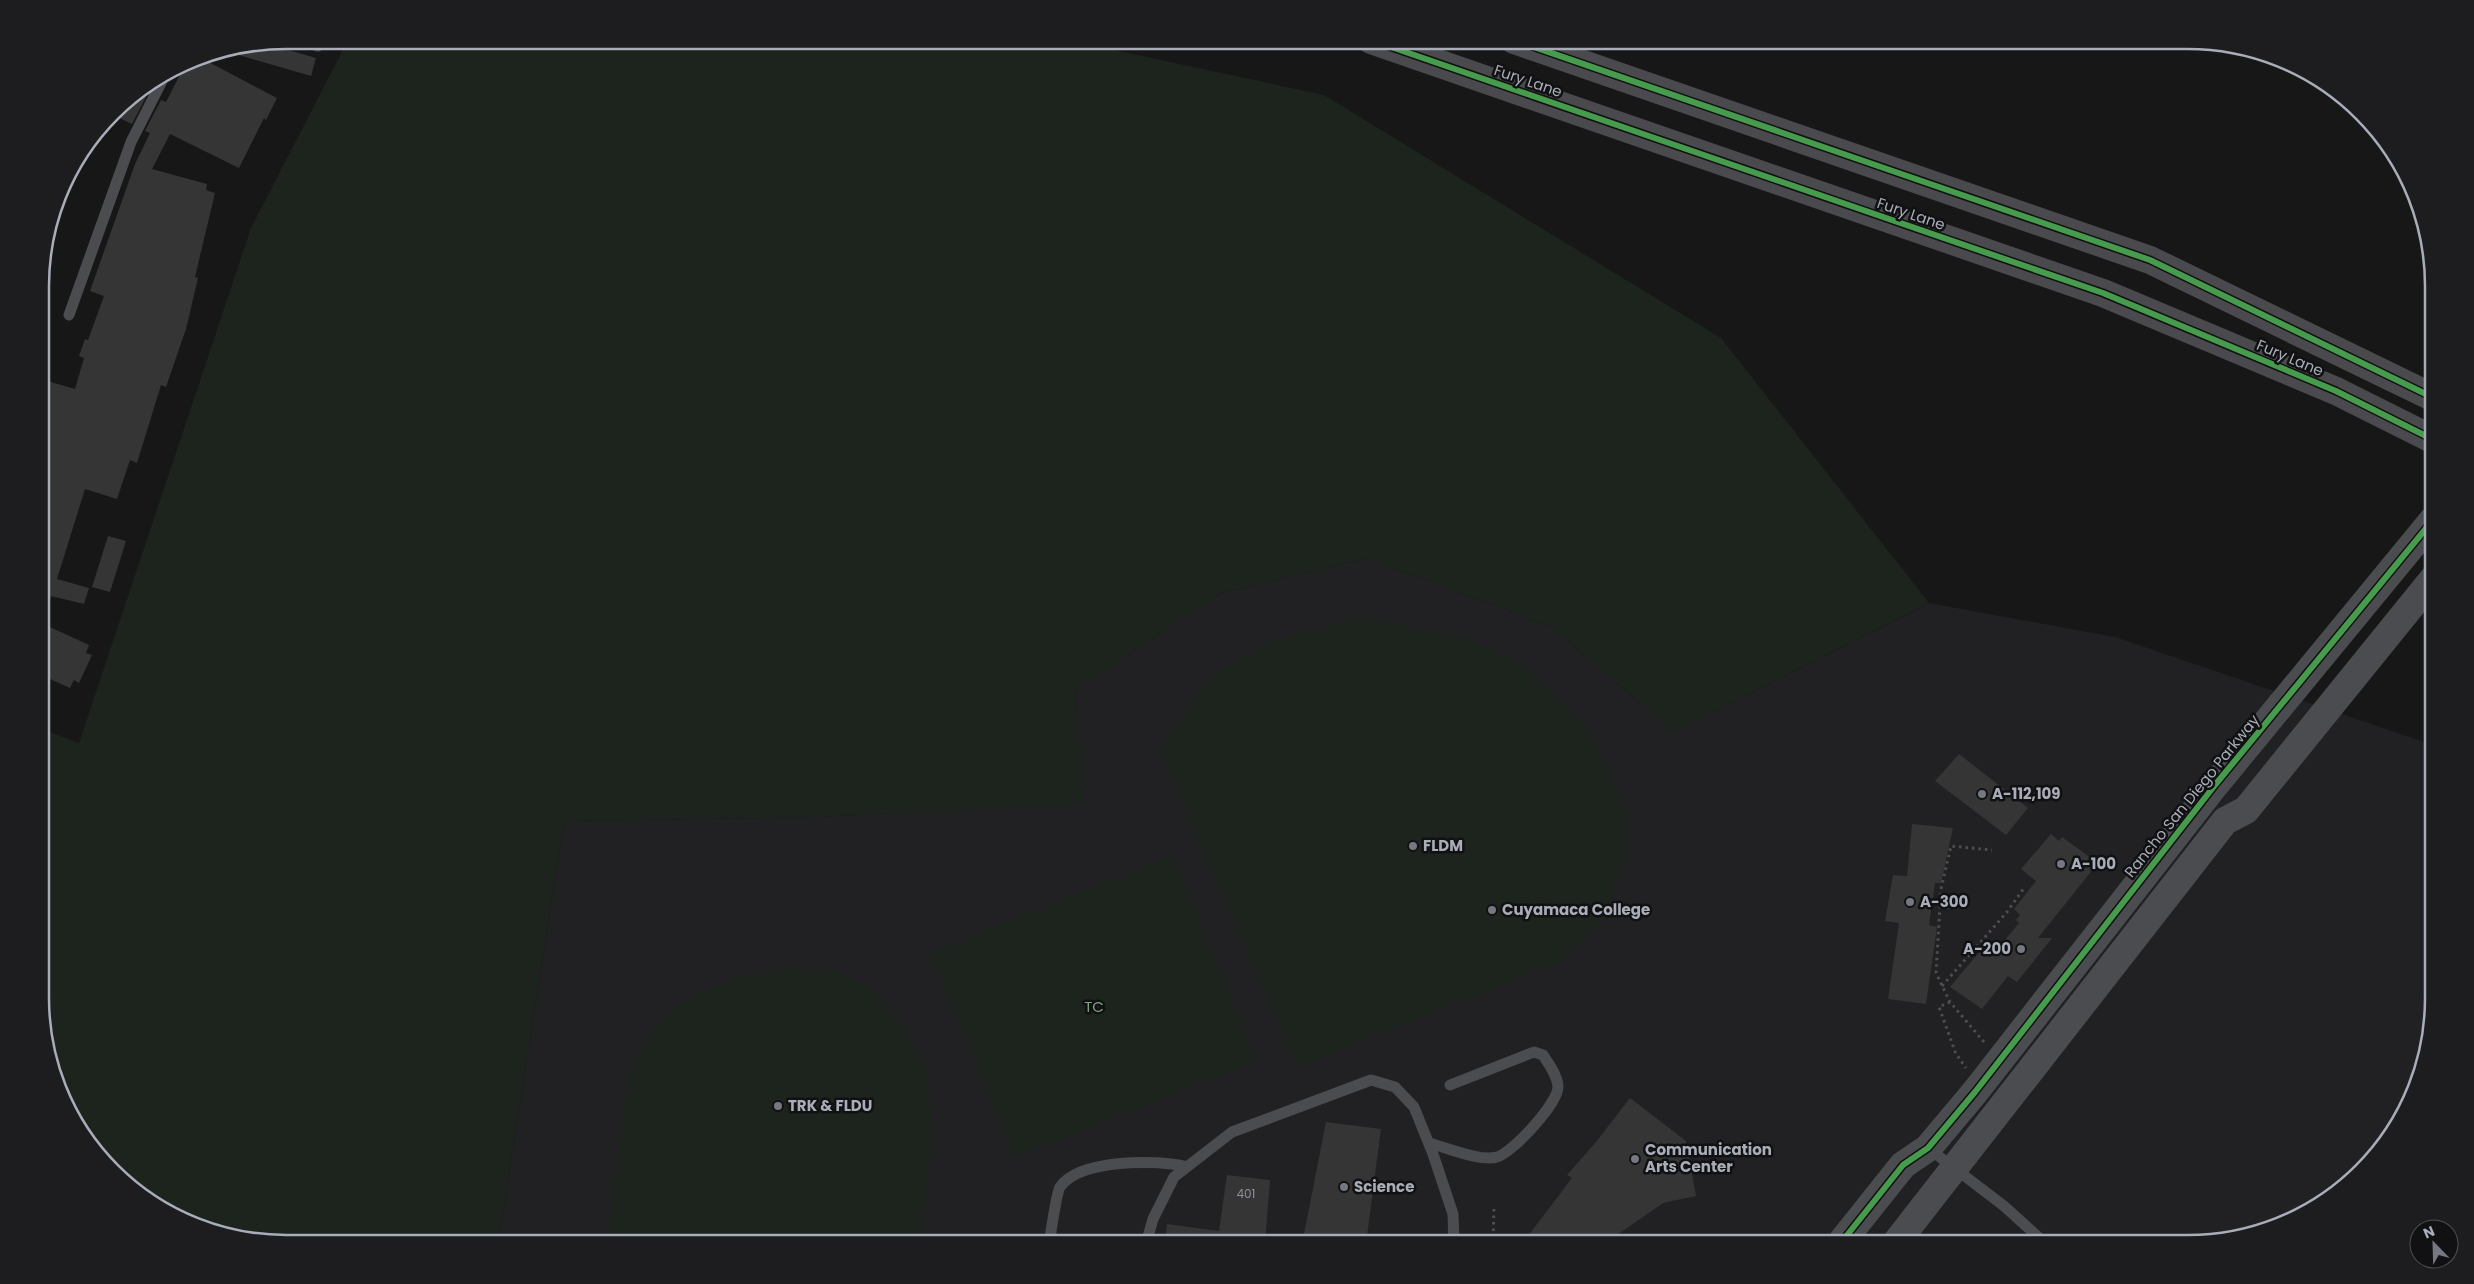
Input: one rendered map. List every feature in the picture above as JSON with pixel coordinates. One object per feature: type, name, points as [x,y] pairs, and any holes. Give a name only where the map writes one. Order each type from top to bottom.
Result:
[{"type":"main road","name":"Fury Lane","points":[[1397,49],[2103,293],[2336,391],[2425,436]]},
{"type":"main road","name":"Fury Lane","points":[[1540,49],[2150,260],[2425,394]]},
{"type":"street","name":"Rancho San Diego Parkway","points":[[1975,1092],[2216,785],[2425,530]]},
{"type":"street","points":[[1902,1235],[2225,821],[2246,810],[2425,589]]},
{"type":"street","points":[[1847,1235],[1903,1165],[1928,1148],[1975,1092]]},
{"type":"street","points":[[1955,1168],[1950,1155],[1951,1144],[1975,1092]]},
{"type":"lane","points":[[68,315],[131,142],[160,85]]},
{"type":"lane","points":[[1429,1143],[1481,1157],[1496,1157],[1512,1149],[1553,1103],[1558,1087],[1552,1068],[1543,1055],[1534,1052],[1450,1085]]},
{"type":"lane","points":[[1149,1235],[1153,1219],[1174,1177],[1232,1132],[1371,1080],[1395,1087],[1414,1107],[1429,1143],[1453,1214],[1454,1235]]},
{"type":"lane","points":[[1928,1148],[2035,1235]]},
{"type":"lane","points":[[1051,1235],[1060,1188],[1078,1172],[1122,1164],[1170,1162],[1187,1167]]},
{"type":"path","points":[[1986,1044],[1950,1002],[1936,973],[1941,889],[1951,846],[1992,850]]},
{"type":"path","points":[[1942,986],[2008,912],[2024,888]]},
{"type":"path","points":[[1940,906],[1956,908]]},
{"type":"path","points":[[1950,1002],[1939,1007],[1956,1054],[1967,1070],[1972,1064]]},
{"type":"path","points":[[1493,1235],[1494,1207]]},
{"type":"shaded area","name":"Cuyamaca College","points":[[1367,558],[1550,626],[1674,732],[1929,603],[2115,637],[2425,742],[2425,1013],[2421,1044],[2407,1089],[2393,1117],[2376,1142],[2356,1166],[2320,1195],[2293,1211],[2264,1223],[2234,1231],[2203,1235],[499,1235],[564,821],[820,817],[1083,802],[1075,690],[1221,593]]},
{"type":"green space","points":[[343,49],[1109,49],[1324,95],[1721,338],[1929,603],[1674,732],[1550,626],[1367,558],[1221,593],[1075,690],[1084,803],[820,817],[564,821],[499,1235],[271,1235],[240,1231],[210,1223],[181,1211],[154,1195],[118,1166],[89,1130],[73,1103],[61,1074],[53,1044],[49,1013],[49,732],[79,743],[251,228]]},
{"type":"green space","name":"FLDM","points":[[1357,618],[1468,639],[1521,664],[1589,730],[1629,820],[1622,871],[1601,922],[1560,961],[1297,1066],[1160,751],[1183,714],[1214,675],[1268,642]]},
{"type":"green space","name":"TC","points":[[1173,855],[1256,1060],[1014,1158],[931,953]]},
{"type":"green space","name":"TRK & FLDU","points":[[788,968],[837,972],[871,989],[903,1026],[928,1074],[933,1137],[921,1235],[608,1235],[629,1075],[640,1052],[657,1025],[687,999],[737,977]]},
{"type":"building","points":[[284,49],[316,58],[311,76],[236,54]]},
{"type":"building","points":[[208,62],[277,98],[266,120],[264,118],[239,168],[170,134],[152,169],[207,184],[206,190],[215,193],[195,277],[198,278],[186,329],[166,387],[161,385],[137,463],[130,460],[117,499],[85,489],[57,579],[89,588],[84,604],[51,596],[49,603],[49,381],[75,389],[84,358],[79,356],[85,339],[88,340],[104,296],[90,291],[135,164],[150,133],[145,131],[161,100],[166,102],[181,73]]},
{"type":"building","points":[[148,94],[132,124],[118,118]]},
{"type":"building","points":[[108,536],[126,541],[110,592],[92,587]]},
{"type":"building","points":[[49,627],[89,645],[86,653],[92,655],[79,683],[74,680],[70,688],[49,679]]},
{"type":"building","name":"A-112,109","points":[[1959,754],[2028,808],[2006,835],[1935,781]]},
{"type":"building","name":"A-300","points":[[1912,824],[1953,828],[1941,883],[1935,883],[1929,925],[1937,927],[1926,1004],[1888,999],[1899,923],[1885,921],[1893,875],[1907,876]]},
{"type":"building","points":[[2051,834],[2059,841],[2062,837],[2098,863],[2038,938],[2052,938],[2017,982],[2008,976],[1982,1009],[1950,987],[1980,951],[1986,955],[1990,952],[1994,953],[2019,923],[2016,920],[2020,915],[2014,909],[2036,881],[2021,869]]},
{"type":"building","name":"Communication Arts Center","points":[[1630,1098],[1686,1141],[1696,1196],[1663,1203],[1617,1235],[1529,1235],[1572,1178],[1567,1175],[1596,1142]]},
{"type":"building","name":"Science","points":[[1326,1122],[1381,1129],[1367,1235],[1304,1235]]},
{"type":"building","points":[[1227,1175],[1270,1180],[1266,1235],[1166,1235],[1167,1224],[1219,1231]]},
{"type":"cycle path","points":[[1397,49],[2103,293],[2336,391],[2425,436]]},
{"type":"cycle path","points":[[1540,49],[2150,260],[2425,394]]},
{"type":"cycle path","points":[[1847,1235],[1903,1165],[1928,1148],[1975,1092],[2215,785],[2425,530]]},
{"type":"place","name":"A-112,109","points":[[1982,794]]},
{"type":"place","name":"FLDM","points":[[1413,846]]},
{"type":"place","name":"A-100","points":[[2061,864]]},
{"type":"place","name":"A-300","points":[[1910,902]]},
{"type":"place","name":"Cuyamaca College","points":[[1492,910]]},
{"type":"place","name":"A-200","points":[[2021,949]]},
{"type":"place","name":"TRK & FLDU","points":[[778,1106]]},
{"type":"place","name":"Communication Arts Center","points":[[1635,1159]]},
{"type":"place","name":"Science","points":[[1344,1187]]}]
